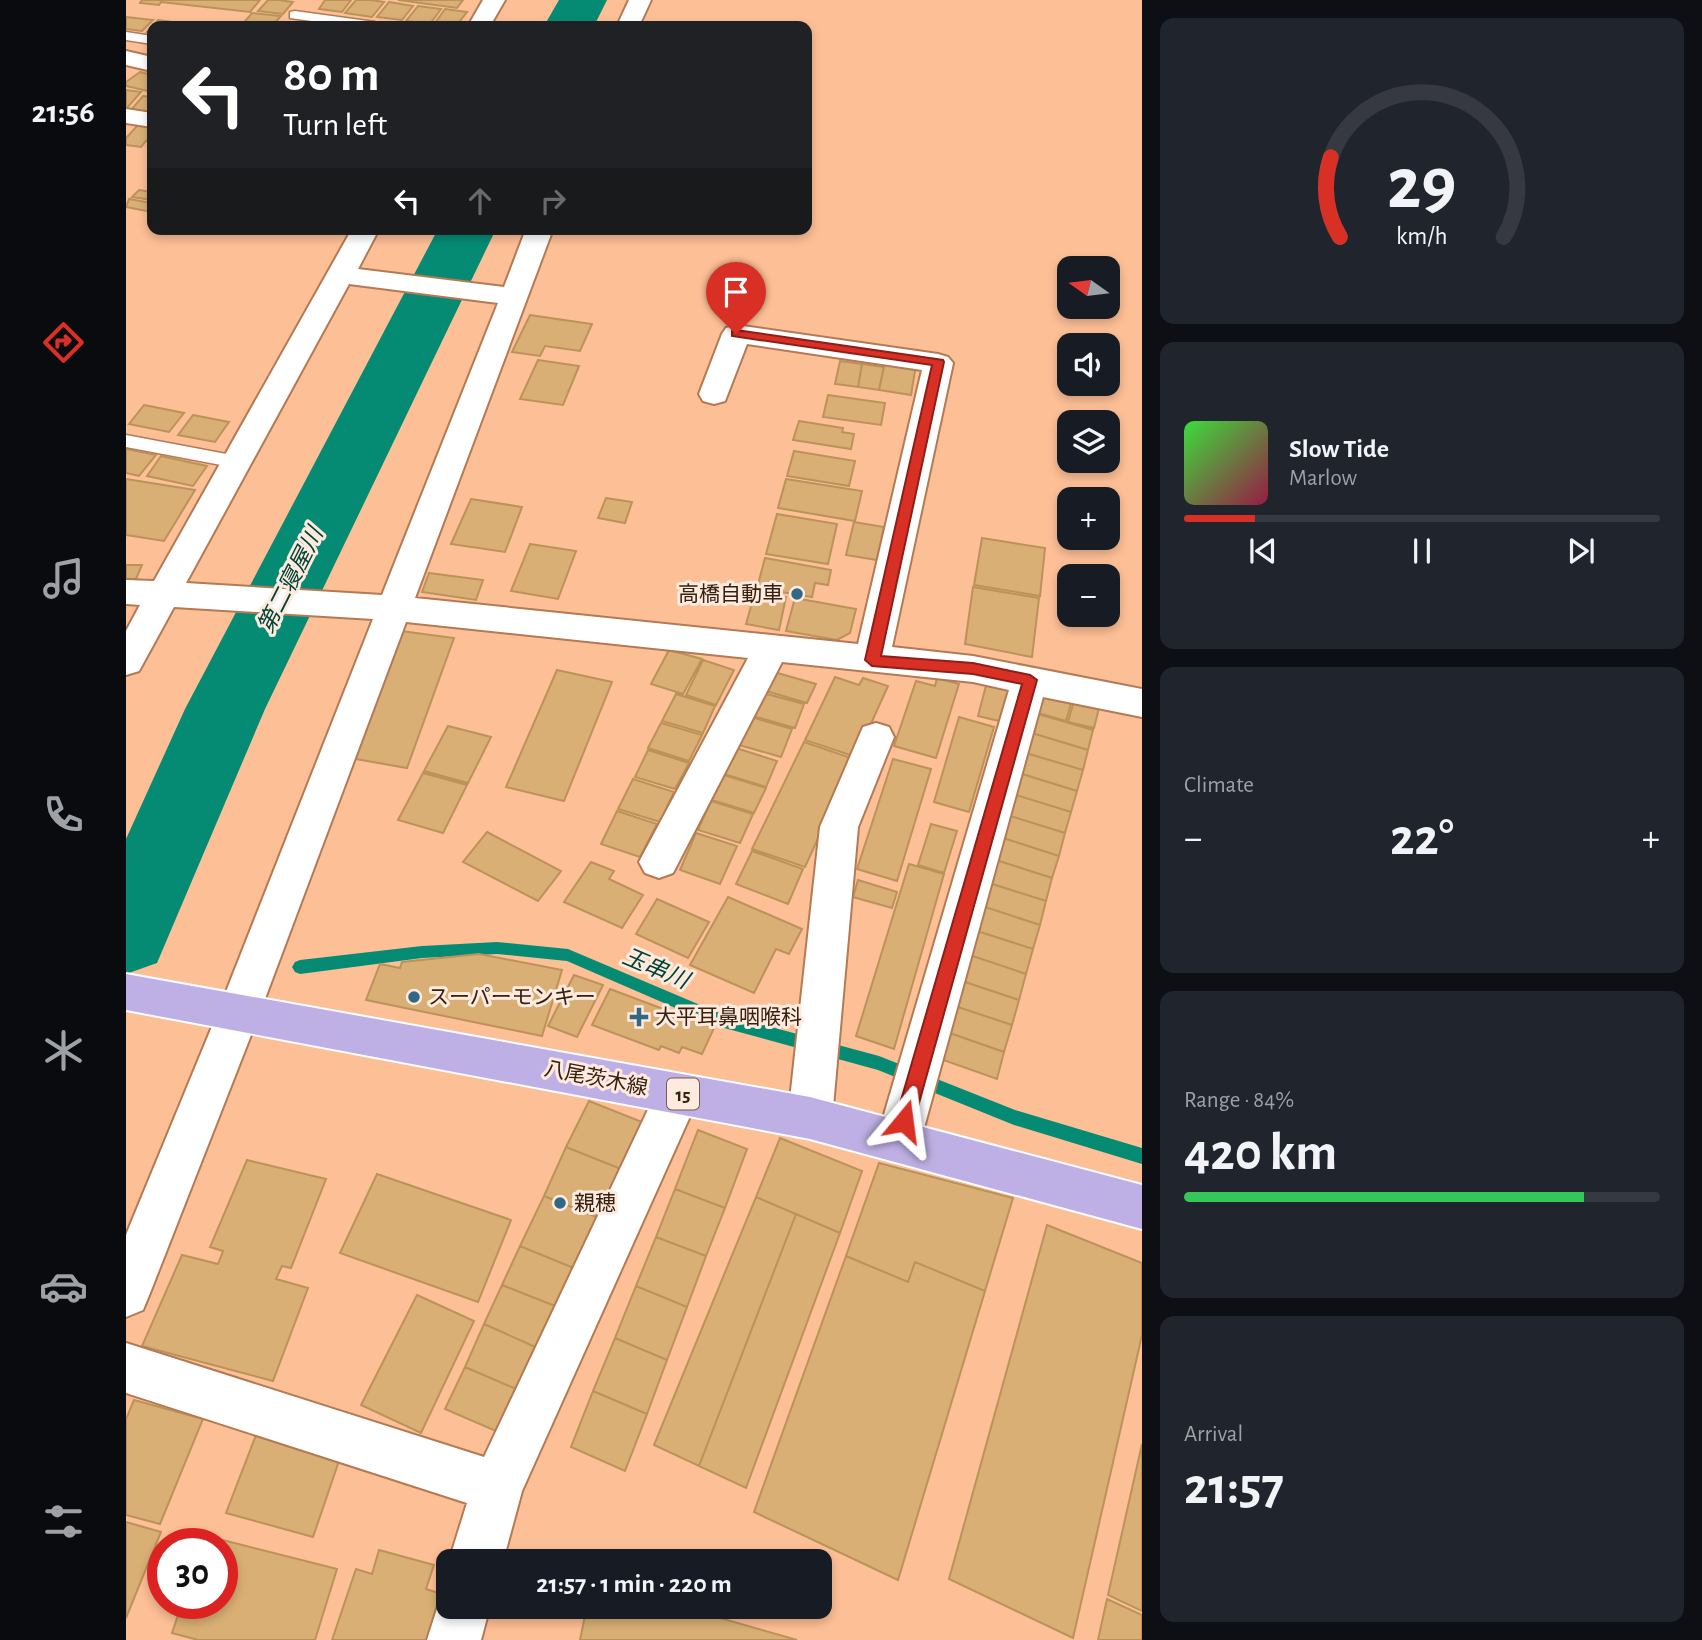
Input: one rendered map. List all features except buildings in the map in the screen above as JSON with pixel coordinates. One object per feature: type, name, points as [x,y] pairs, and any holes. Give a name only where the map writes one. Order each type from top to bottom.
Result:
[{"type":"main road","name":"八尾茨木線","points":[[126,992],[678,1094],[812,1098],[898,1142],[1142,1208]]},
{"type":"street","points":[[483,21],[494,0]]},
{"type":"street","points":[[630,21],[640,0]]},
{"type":"street","points":[[126,58],[147,63]]},
{"type":"street","points":[[126,116],[147,119]]},
{"type":"street","points":[[126,662],[363,235]]},
{"type":"street","points":[[126,1293],[228,1010],[393,608],[537,235]]},
{"type":"street","points":[[340,275],[512,296]]},
{"type":"street","points":[[714,394],[736,334],[938,362],[872,660]]},
{"type":"street","points":[[126,592],[393,608],[973,669],[1142,703]]},
{"type":"street","points":[[659,862],[771,649]]},
{"type":"street","points":[[898,1142],[1030,680]]},
{"type":"street","points":[[812,1098],[839,827],[876,737]]},
{"type":"street","points":[[479,1549],[497,1487],[678,1094]]},
{"type":"street","points":[[126,1368],[497,1487]]},
{"type":"street","points":[[454,1640],[460,1619]]},
{"type":"lane","points":[[290,21],[307,0]]},
{"type":"lane","points":[[295,15],[339,21]]},
{"type":"lane","points":[[126,36],[147,39]]},
{"type":"lane","points":[[126,441],[237,462]]},
{"type":"waterway","name":"第二寝屋川","points":[[572,21],[583,0]]},
{"type":"waterway","name":"第二寝屋川","points":[[126,936],[225,709],[464,235]]},
{"type":"waterway","name":"玉串川","points":[[300,967],[422,952],[497,948],[568,955],[717,1019],[879,1063],[1014,1117],[1142,1156]]},
{"type":"place","name":"高橋自動車","points":[[797,594]]},
{"type":"place","name":"スーパーモンキー","points":[[414,997]]},
{"type":"place","name":"大平耳鼻咽喉科","points":[[639,1017]]},
{"type":"place","name":"親穂","points":[[560,1203]]},
{"type":"route","points":[[736,334],[938,362],[872,660],[973,669],[1030,680],[904,1121]]}]
